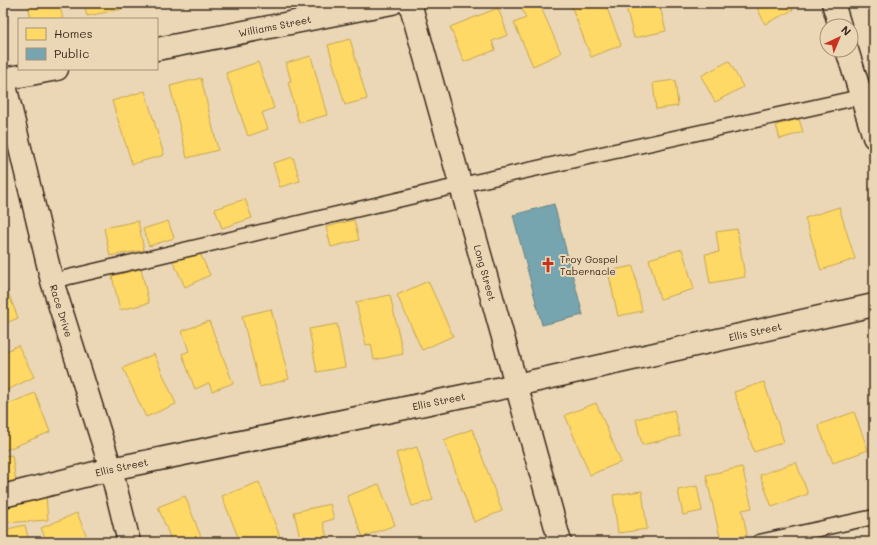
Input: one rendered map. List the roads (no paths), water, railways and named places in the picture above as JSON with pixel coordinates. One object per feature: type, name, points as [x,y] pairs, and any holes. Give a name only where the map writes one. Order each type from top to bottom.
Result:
[{"type":"street","name":"Williams Street","points":[[158,49],[392,3]]},
{"type":"street","name":"Long Street","points":[[410,3],[560,542]]},
{"type":"street","points":[[833,3],[838,18]]},
{"type":"street","points":[[851,58],[868,95],[874,137]]},
{"type":"street","points":[[3,79],[52,70]]},
{"type":"street","name":"Race Drive","points":[[3,79],[52,281],[112,469],[129,542]]},
{"type":"street","name":"Ellis Street","points":[[3,496],[112,469],[516,385],[874,305]]},
{"type":"lane","points":[[52,281],[461,185],[868,95]]},
{"type":"lane","points":[[759,542],[874,517]]},
{"type":"place","name":"Troy Gospel Tabernacle","points":[[548,265]]}]
